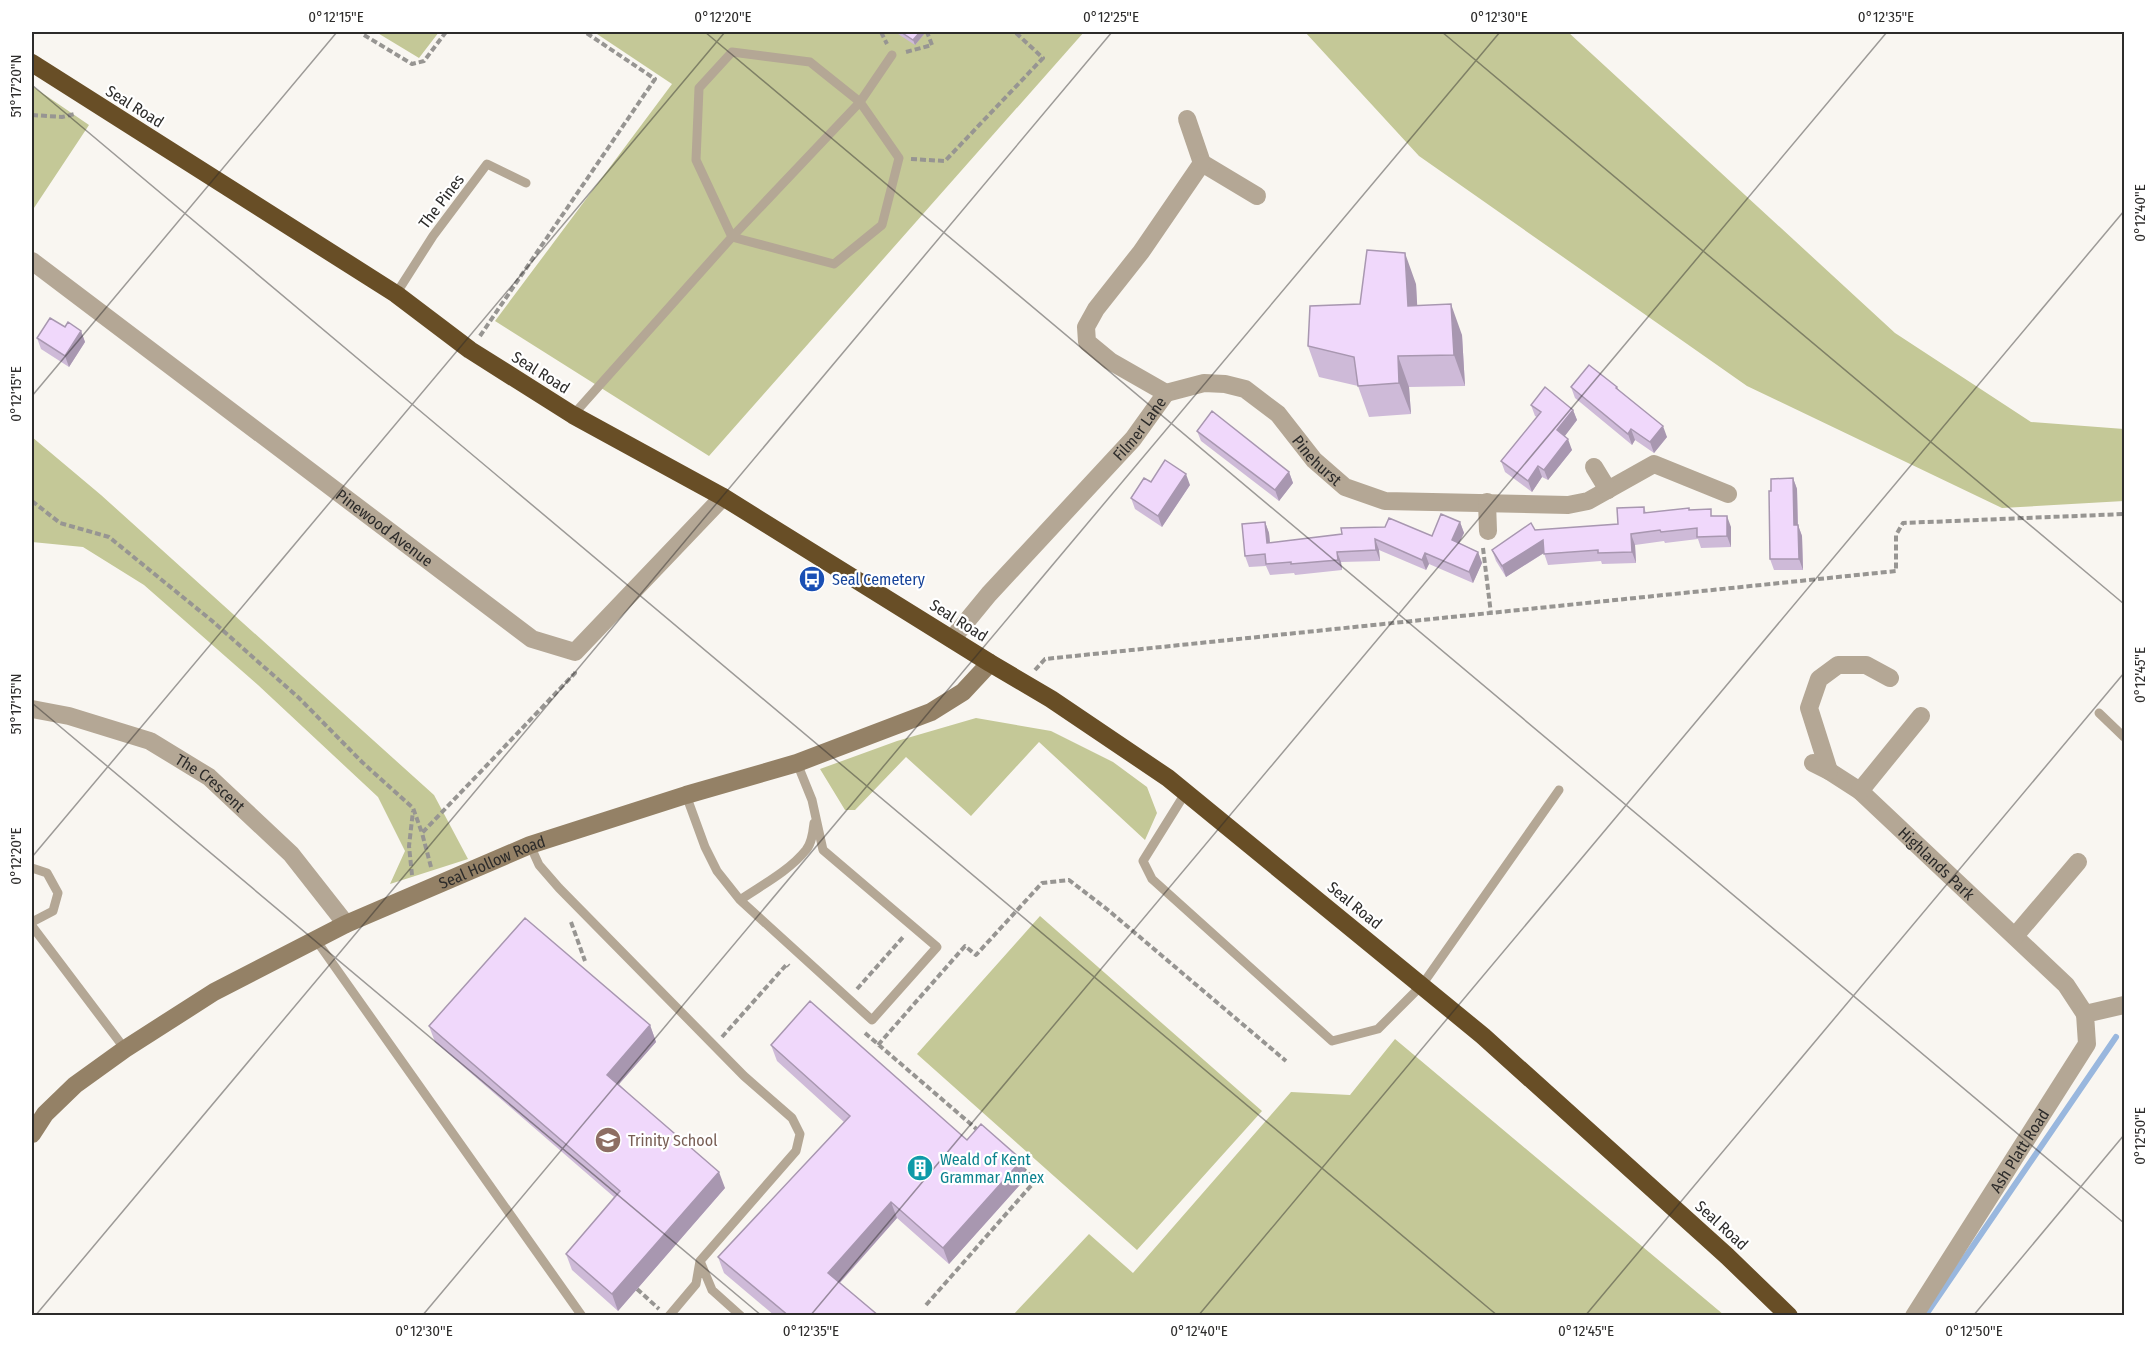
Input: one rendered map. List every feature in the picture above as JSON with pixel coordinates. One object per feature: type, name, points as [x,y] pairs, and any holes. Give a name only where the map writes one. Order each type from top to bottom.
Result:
[{"type":"highway","name":"Seal Road","points":[[32,63],[396,294],[470,350],[573,415],[723,497],[1051,699],[1168,778],[1483,1036],[1710,1240],[1789,1316]]},
{"type":"main road","name":"Seal Hollow Road","points":[[32,1134],[45,1114],[75,1084],[125,1049],[214,992],[346,924],[530,845],[686,795],[797,763],[932,712],[963,692],[990,663]]},
{"type":"street","points":[[1187,119],[1202,163],[1257,196]]},
{"type":"street","name":"Filmer Lane","points":[[952,639],[989,594],[1132,439],[1166,393],[1110,361],[1087,342],[1086,327],[1096,309],[1141,252],[1202,163]]},
{"type":"street","name":"Pinewood Avenue","points":[[32,261],[532,639],[575,652]]},
{"type":"street","name":"Pinehurst","points":[[1166,393],[1204,383],[1225,384],[1245,389],[1278,414],[1314,460],[1345,487],[1385,501],[1568,505],[1588,501],[1654,464],[1728,494]]},
{"type":"street","points":[[1594,467],[1608,490]]},
{"type":"street","points":[[575,652],[723,497]]},
{"type":"street","points":[[1487,502],[1488,531]]},
{"type":"street","name":"Highlands Park","points":[[1890,678],[1866,665],[1838,665],[1819,679],[1809,708],[1821,767],[1860,791],[2015,936],[2066,985],[2085,1014]]},
{"type":"street","name":"The Crescent","points":[[32,709],[69,716],[150,741],[209,777],[291,854],[346,924]]},
{"type":"street","points":[[1860,791],[1921,716]]},
{"type":"street","points":[[2015,936],[2078,862]]},
{"type":"street","points":[[2085,1014],[2124,1005]]},
{"type":"street","name":"Ash Platt Road","points":[[1914,1316],[2087,1044],[2085,1014]]},
{"type":"lane","points":[[732,52],[810,62],[860,102],[899,158],[882,225],[834,264],[732,237],[696,160],[699,88],[732,52]]},
{"type":"lane","points":[[573,415],[732,237],[860,102],[892,55]]},
{"type":"lane","name":"The Pines","points":[[396,294],[433,236],[487,164],[526,183]]},
{"type":"lane","points":[[2099,713],[2124,737]]},
{"type":"lane","points":[[686,795],[705,847],[717,871],[740,900],[872,1020],[937,947],[823,850],[812,800],[797,763]]},
{"type":"lane","points":[[1186,792],[1143,861],[1152,879],[1332,1041],[1378,1029],[1422,985],[1559,790]]},
{"type":"lane","points":[[740,900],[784,870],[807,849],[812,838],[815,817]]},
{"type":"lane","points":[[530,845],[539,865],[559,888],[744,1076],[792,1118],[800,1134],[796,1152],[700,1261],[696,1284],[668,1316]]},
{"type":"lane","points":[[32,868],[47,873],[58,893],[53,911],[32,924],[125,1049]]},
{"type":"lane","points":[[316,940],[582,1316]]},
{"type":"lane","points":[[700,1261],[712,1290],[741,1316]]},
{"type":"path","points":[[364,35],[412,64],[424,61],[446,32]]},
{"type":"path","points":[[470,350],[655,79],[585,32]]},
{"type":"path","points":[[882,32],[892,55],[932,45],[927,32]]},
{"type":"path","points":[[899,158],[945,161],[1043,58],[1015,32]]},
{"type":"path","points":[[32,115],[62,117],[99,107]]},
{"type":"path","points":[[32,501],[60,523],[109,537],[211,620],[299,698],[362,762],[413,808],[436,884]]},
{"type":"path","points":[[1023,682],[1045,659],[1896,571],[1896,535],[1903,522],[2124,514]]},
{"type":"path","points":[[1488,531],[1482,536],[1491,614]]},
{"type":"path","points":[[422,832],[575,674],[575,652]]},
{"type":"path","points":[[413,808],[409,846],[414,894]]},
{"type":"path","points":[[878,1045],[965,946],[975,954],[1042,883],[1069,880],[1108,910],[1286,1061]]},
{"type":"path","points":[[848,998],[913,926]]},
{"type":"path","points":[[714,1046],[787,964],[795,971]]},
{"type":"path","points":[[864,1032],[983,1135]]},
{"type":"path","points":[[926,1305],[1036,1180],[1018,1165]]},
{"type":"path","points":[[637,1289],[668,1316]]},
{"type":"green space","points":[[376,32],[439,32],[419,58]]},
{"type":"green space","points":[[594,32],[1084,32],[709,456],[495,321],[672,84]]},
{"type":"green space","points":[[1305,32],[1568,32],[1895,333],[2031,422],[2124,429],[2124,501],[2002,508],[1747,386],[1419,156]]},
{"type":"green space","points":[[32,86],[89,125],[32,211]]},
{"type":"green space","points":[[32,437],[101,495],[434,795],[468,859],[390,884],[405,851],[378,797],[258,685],[144,585],[83,547],[32,542]]},
{"type":"green space","points":[[976,718],[1051,731],[1113,762],[1147,787],[1157,813],[1145,840],[1039,742],[971,816],[906,757],[855,810],[845,810],[820,769],[897,741]]},
{"type":"green space","points":[[1040,916],[1262,1111],[1137,1250],[917,1054]]},
{"type":"green space","points":[[1395,1039],[1724,1315],[1013,1315],[1089,1234],[1133,1273],[1291,1092],[1350,1095]]},
{"type":"building","points":[[901,32],[920,32],[913,40]]},
{"type":"building","points":[[1367,250],[1405,253],[1408,306],[1451,304],[1454,355],[1398,356],[1399,383],[1358,386],[1354,357],[1308,346],[1310,306],[1360,304]]},
{"type":"building","points":[[50,318],[65,327],[68,322],[81,331],[65,356],[37,338]]},
{"type":"building","points":[[1589,365],[1663,426],[1650,442],[1631,429],[1628,434],[1571,387]]},
{"type":"building","points":[[1545,387],[1573,410],[1557,430],[1568,439],[1544,470],[1538,466],[1528,481],[1501,461],[1541,412],[1531,405]]},
{"type":"building","points":[[1212,411],[1289,472],[1275,490],[1197,431]]},
{"type":"building","points":[[1165,460],[1186,474],[1158,516],[1131,498],[1144,478],[1151,482]]},
{"type":"building","points":[[1793,478],[1794,525],[1798,525],[1799,559],[1770,559],[1769,491],[1771,491],[1771,479]]},
{"type":"building","points":[[1644,507],[1644,513],[1689,508],[1689,510],[1711,509],[1711,516],[1727,516],[1727,536],[1697,537],[1697,528],[1661,532],[1660,530],[1631,534],[1632,552],[1598,553],[1598,550],[1544,554],[1543,540],[1502,566],[1492,550],[1531,523],[1535,530],[1618,524],[1617,508]]},
{"type":"building","points":[[1441,514],[1460,522],[1452,540],[1478,552],[1469,572],[1425,553],[1422,560],[1375,539],[1376,550],[1337,552],[1338,560],[1266,564],[1265,554],[1245,556],[1242,524],[1265,522],[1267,543],[1342,534],[1341,528],[1385,527],[1389,518],[1432,536]]},
{"type":"building","name":"Trinity School","points":[[525,918],[650,1025],[607,1075],[719,1172],[612,1294],[566,1254],[620,1191],[429,1026]]},
{"type":"building","name":"Weald of Kent Grammar Annex","points":[[810,1001],[967,1140],[981,1124],[1022,1160],[943,1248],[891,1202],[828,1273],[879,1316],[789,1316],[718,1257],[850,1116],[771,1045]]},
{"type":"waterway","points":[[1925,1316],[2116,1037]]},
{"type":"place","name":"Seal Cemetery","points":[[812,579]]},
{"type":"place","name":"Trinity School","points":[[608,1140]]},
{"type":"place","name":"Weald of Kent Grammar Annex","points":[[920,1168]]}]
